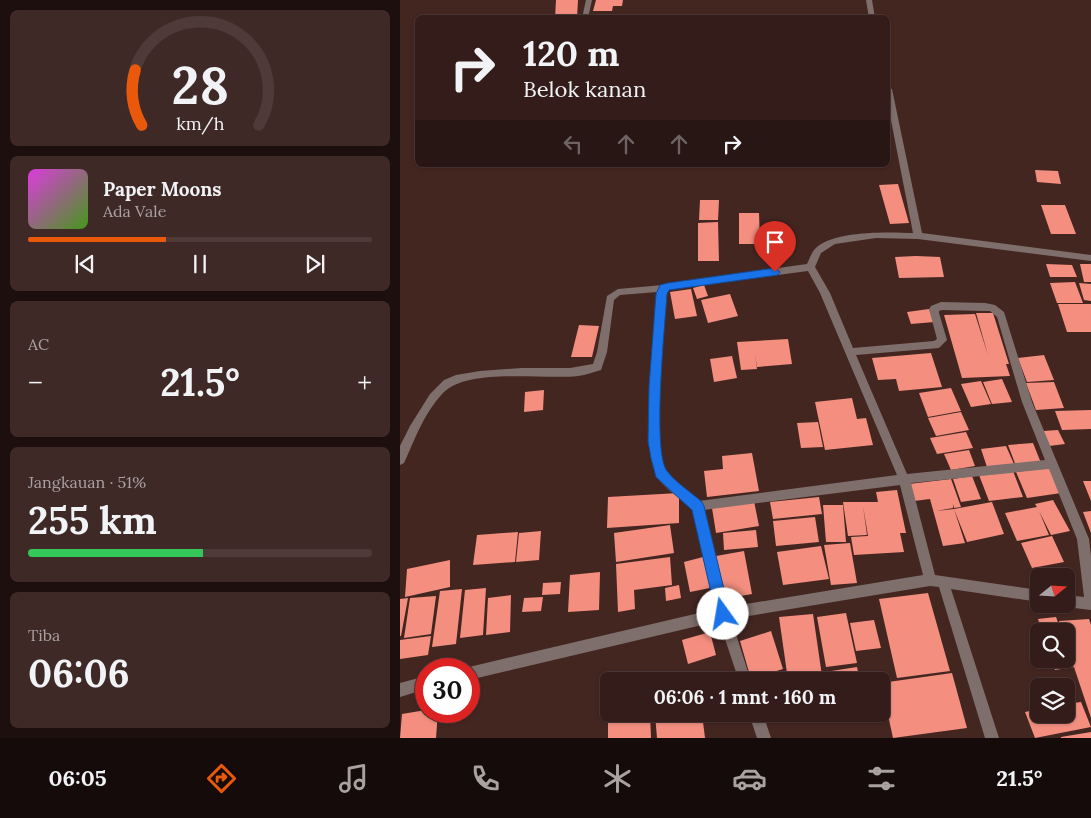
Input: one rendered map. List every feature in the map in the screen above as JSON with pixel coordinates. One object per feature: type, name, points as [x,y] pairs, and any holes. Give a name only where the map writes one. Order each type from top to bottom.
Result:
[{"type":"street","points":[[586,15],[589,0]]},
{"type":"street","points":[[869,0],[872,15]]},
{"type":"street","points":[[890,99],[918,236]]},
{"type":"street","points":[[810,267],[818,251],[833,241],[876,235],[918,236],[1091,258]]},
{"type":"street","points":[[400,460],[406,441],[434,394],[450,382],[501,373],[584,372],[597,367],[602,352],[610,298],[618,292],[664,288],[810,267]]},
{"type":"street","points":[[810,267],[825,293],[904,479],[930,580]]},
{"type":"street","points":[[664,288],[661,294],[655,387],[654,441],[661,473],[697,506],[723,614],[742,672]]},
{"type":"street","points":[[850,352],[936,345],[942,340],[934,309],[941,306],[992,308],[1001,315],[1027,402],[1083,539],[1091,604],[1075,602]]},
{"type":"street","points":[[697,506],[904,479],[1052,464]]},
{"type":"street","points":[[480,671],[723,614],[930,580],[1030,595]]},
{"type":"street","points":[[943,582],[992,738]]},
{"type":"street","points":[[400,690],[415,687]]},
{"type":"street","points":[[759,722],[764,738]]},
{"type":"building","points":[[556,0],[578,0],[577,15],[555,15]]},
{"type":"building","points":[[596,0],[623,0],[622,6],[613,6],[612,11],[593,11]]},
{"type":"building","points":[[1035,170],[1058,171],[1061,184],[1037,182]]},
{"type":"building","points":[[898,184],[909,223],[890,224],[879,185]]},
{"type":"building","points":[[700,200],[719,200],[718,220],[699,220]]},
{"type":"building","points":[[1041,205],[1065,205],[1076,234],[1051,234]]},
{"type":"building","points":[[739,213],[759,213],[760,244],[739,244]]},
{"type":"building","points":[[718,222],[719,261],[698,261],[698,223]]},
{"type":"building","points":[[895,257],[940,257],[944,277],[899,278]]},
{"type":"building","points":[[1046,264],[1072,265],[1077,277],[1050,277]]},
{"type":"building","points":[[1080,264],[1091,264],[1091,282],[1084,282]]},
{"type":"building","points":[[1075,282],[1083,303],[1057,303],[1050,283]]},
{"type":"building","points":[[1079,283],[1091,284],[1091,301],[1084,300]]},
{"type":"building","points":[[704,285],[708,296],[697,299],[693,288]]},
{"type":"building","points":[[691,289],[697,316],[675,319],[670,292]]},
{"type":"building","points":[[730,294],[738,316],[708,323],[701,300]]},
{"type":"building","points":[[1058,304],[1091,304],[1091,332],[1067,332]]},
{"type":"building","points":[[929,309],[934,322],[911,324],[907,312]]},
{"type":"building","points":[[976,313],[993,313],[1009,364],[1006,364],[1010,376],[962,378],[944,315],[975,314],[988,355]]},
{"type":"building","points":[[579,325],[599,326],[592,357],[571,357]]},
{"type":"building","points":[[788,339],[792,364],[757,367],[755,354],[757,369],[741,370],[737,342]]},
{"type":"building","points":[[931,353],[942,387],[899,391],[896,379],[878,380],[872,358]]},
{"type":"building","points":[[1044,355],[1054,380],[1027,382],[1018,358]]},
{"type":"building","points":[[732,356],[737,378],[714,382],[710,359]]},
{"type":"building","points":[[1002,379],[1012,402],[992,404],[983,382]]},
{"type":"building","points":[[981,381],[991,404],[971,407],[961,384]]},
{"type":"building","points":[[1054,382],[1064,408],[1036,410],[1026,383]]},
{"type":"building","points":[[951,388],[961,411],[928,417],[919,393]]},
{"type":"building","points":[[544,390],[543,410],[524,412],[525,392]]},
{"type":"building","points":[[852,398],[857,419],[866,418],[873,445],[825,450],[815,402]]},
{"type":"building","points":[[1091,410],[1091,429],[1062,430],[1055,411]]},
{"type":"building","points":[[961,412],[969,430],[936,436],[928,418]]},
{"type":"building","points":[[818,422],[823,447],[801,448],[797,423]]},
{"type":"building","points":[[1058,430],[1065,444],[1049,446],[1043,431]]},
{"type":"building","points":[[966,432],[973,448],[937,454],[930,438]]},
{"type":"building","points":[[1033,443],[1041,463],[1016,466],[1008,445]]},
{"type":"building","points":[[1006,446],[1014,464],[987,467],[981,449]]},
{"type":"building","points":[[969,450],[975,466],[951,470],[944,454]]},
{"type":"building","points":[[752,453],[759,491],[707,497],[704,471],[723,469],[722,456]]},
{"type":"building","points":[[1049,468],[1061,493],[1027,498],[1016,472]]},
{"type":"building","points":[[1013,471],[1023,497],[989,501],[979,475]]},
{"type":"building","points":[[972,476],[981,499],[961,502],[953,479]]},
{"type":"building","points":[[951,479],[961,507],[954,508],[953,504],[953,508],[936,511],[954,509],[965,543],[943,546],[930,499],[914,501],[909,484]]},
{"type":"building","points":[[1083,481],[1091,481],[1091,501]]},
{"type":"building","points":[[897,490],[906,533],[900,533],[904,552],[854,555],[851,537],[868,536],[863,506],[867,535],[848,536],[843,502],[878,502],[876,492]]},
{"type":"building","points":[[679,493],[679,523],[607,528],[608,497]]},
{"type":"building","points":[[819,497],[822,514],[773,519],[770,502]]},
{"type":"building","points":[[1053,500],[1070,531],[1051,535],[1039,511],[1049,535],[1017,541],[1005,513],[1037,507],[1035,504]]},
{"type":"building","points":[[754,501],[759,526],[716,533],[712,508]]},
{"type":"building","points":[[992,502],[1004,534],[967,542],[954,509]]},
{"type":"building","points":[[823,505],[843,505],[846,542],[826,542]]},
{"type":"building","points":[[1091,511],[1091,533],[1083,512]]},
{"type":"building","points":[[815,517],[819,542],[776,546],[773,521]]},
{"type":"building","points":[[670,525],[674,553],[616,562],[614,533]]},
{"type":"building","points":[[756,530],[758,547],[724,550],[723,533]]},
{"type":"building","points":[[541,531],[539,560],[516,562],[519,533]]},
{"type":"building","points":[[518,532],[515,562],[473,565],[477,535]]},
{"type":"building","points":[[1052,536],[1064,562],[1032,568],[1021,543]]},
{"type":"building","points":[[850,543],[857,583],[831,585],[824,545]]},
{"type":"building","points":[[821,546],[829,579],[783,585],[777,552]]},
{"type":"building","points":[[744,551],[752,594],[723,599],[716,556]]},
{"type":"building","points":[[670,557],[672,585],[634,590],[635,609],[618,612],[616,564]]},
{"type":"building","points":[[703,557],[710,588],[690,592],[684,562]]},
{"type":"building","points":[[450,560],[450,587],[405,597],[407,569]]},
{"type":"building","points":[[600,572],[599,610],[568,612],[570,575]]},
{"type":"building","points":[[561,582],[560,594],[542,595],[543,583]]},
{"type":"building","points":[[679,585],[681,598],[666,601],[665,588]]},
{"type":"building","points":[[486,588],[483,635],[460,638],[465,590]]},
{"type":"building","points":[[462,589],[456,644],[432,647],[440,591]]},
{"type":"building","points":[[928,593],[950,671],[897,678],[879,599]]},
{"type":"building","points":[[511,595],[510,632],[486,635],[488,598]]},
{"type":"building","points":[[436,596],[431,634],[404,638],[410,598]]},
{"type":"building","points":[[543,597],[541,611],[522,612],[524,598]]},
{"type":"building","points":[[408,598],[401,636],[400,636],[400,599]]},
{"type":"building","points":[[846,613],[857,663],[826,667],[817,617]]},
{"type":"building","points":[[813,614],[821,672],[787,672],[779,617]]},
{"type":"building","points":[[1056,617],[1058,623],[1039,623],[1038,619]]},
{"type":"building","points":[[1089,619],[1091,625],[1091,718],[1074,668],[1075,623],[1060,623],[1059,621]]},
{"type":"building","points":[[874,620],[881,648],[856,651],[850,623]]},
{"type":"building","points":[[771,631],[783,669],[773,672],[749,672],[740,641]]},
{"type":"building","points":[[710,632],[716,655],[688,664],[682,640]]},
{"type":"building","points":[[431,636],[428,655],[400,659],[400,640]]},
{"type":"building","points":[[857,667],[858,672],[825,672]]},
{"type":"building","points":[[952,673],[967,728],[893,738],[890,722],[890,682]]},
{"type":"building","points":[[1081,702],[1091,727],[1035,738],[1025,712],[1030,711],[1030,723],[1075,723],[1075,703]]},
{"type":"building","points":[[415,712],[415,723],[437,723],[436,738],[400,738],[402,714]]},
{"type":"building","points":[[608,722],[650,722],[651,738],[608,738]]},
{"type":"building","points":[[656,722],[703,722],[705,738],[657,738]]},
{"type":"building","points":[[1091,732],[1091,738],[1061,738],[1061,737]]},
{"type":"route","points":[[723,614],[697,506],[672,486],[661,473],[657,458],[654,441],[655,387],[661,294],[662,290],[668,286],[775,272]]}]
